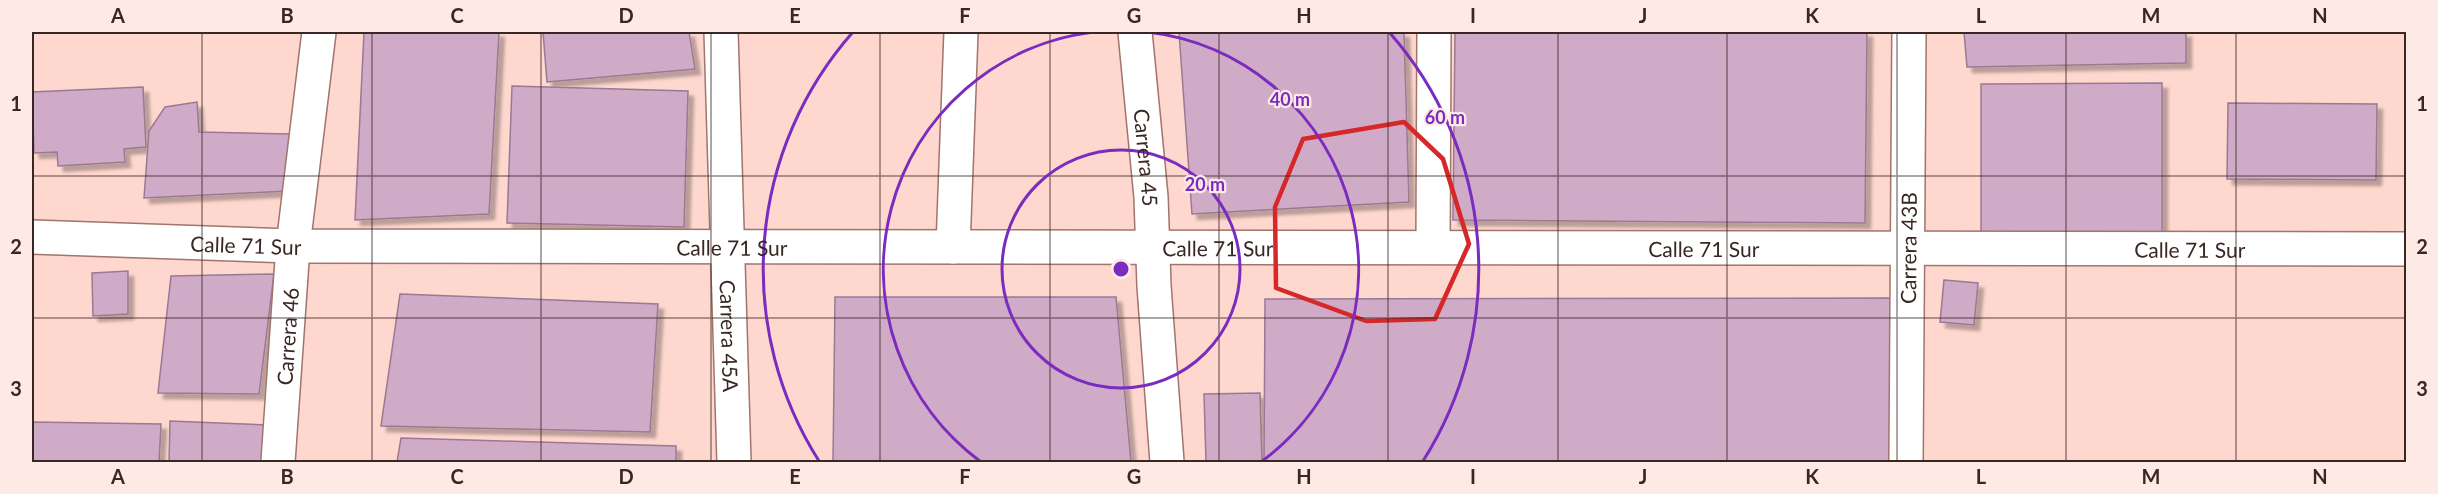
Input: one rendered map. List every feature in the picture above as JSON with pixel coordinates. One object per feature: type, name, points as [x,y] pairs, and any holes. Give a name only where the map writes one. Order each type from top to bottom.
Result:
[{"type":"street","name":"Carrera 46","points":[[278,462],[293,246],[319,32]]},
{"type":"street","name":"Carrera 45A","points":[[721,32],[734,462]]},
{"type":"street","points":[[953,247],[961,32]]},
{"type":"street","name":"Carrera 45","points":[[1135,32],[1151,197],[1167,462]]},
{"type":"street","points":[[1433,247],[1434,32]]},
{"type":"street","name":"Carrera 43B","points":[[1906,462],[1910,32]]},
{"type":"street","name":"Calle 71 Sur","points":[[32,237],[293,246],[2406,249]]},
{"type":"highlighted area","points":[[1404,122],[1443,159],[1469,244],[1435,319],[1366,321],[1276,288],[1275,207],[1303,139]]},
{"type":"building","points":[[364,32],[499,32],[489,214],[355,220]]},
{"type":"building","points":[[543,32],[689,32],[695,69],[547,82]]},
{"type":"building","points":[[1179,32],[1404,32],[1409,202],[1192,214]]},
{"type":"building","points":[[1455,32],[1867,32],[1865,223],[1453,220]]},
{"type":"building","points":[[1964,32],[2186,32],[2186,63],[1967,67]]},
{"type":"building","points":[[2162,83],[2162,236],[1981,237],[1981,84]]},
{"type":"building","points":[[512,86],[688,91],[684,227],[507,223]]},
{"type":"building","points":[[143,87],[146,147],[124,149],[125,162],[58,166],[57,152],[34,153],[32,92]]},
{"type":"building","points":[[197,102],[199,132],[290,134],[289,191],[144,198],[149,131],[165,107]]},
{"type":"building","points":[[2228,103],[2377,104],[2376,180],[2227,179]]},
{"type":"building","points":[[128,271],[128,314],[93,316],[92,273]]},
{"type":"building","points":[[274,274],[259,394],[158,393],[171,276]]},
{"type":"building","points":[[1944,280],[1978,283],[1974,325],[1940,322]]},
{"type":"building","points":[[400,294],[658,304],[650,432],[381,426]]},
{"type":"building","points":[[835,297],[1116,297],[1131,462],[833,462]]},
{"type":"building","points":[[1892,298],[1891,462],[1264,462],[1265,299]]},
{"type":"building","points":[[1260,393],[1262,462],[1206,462],[1204,394]]},
{"type":"building","points":[[170,421],[267,425],[265,462],[169,462]]},
{"type":"building","points":[[32,422],[161,424],[159,462],[32,462]]},
{"type":"building","points":[[401,438],[676,446],[676,462],[397,462]]}]
